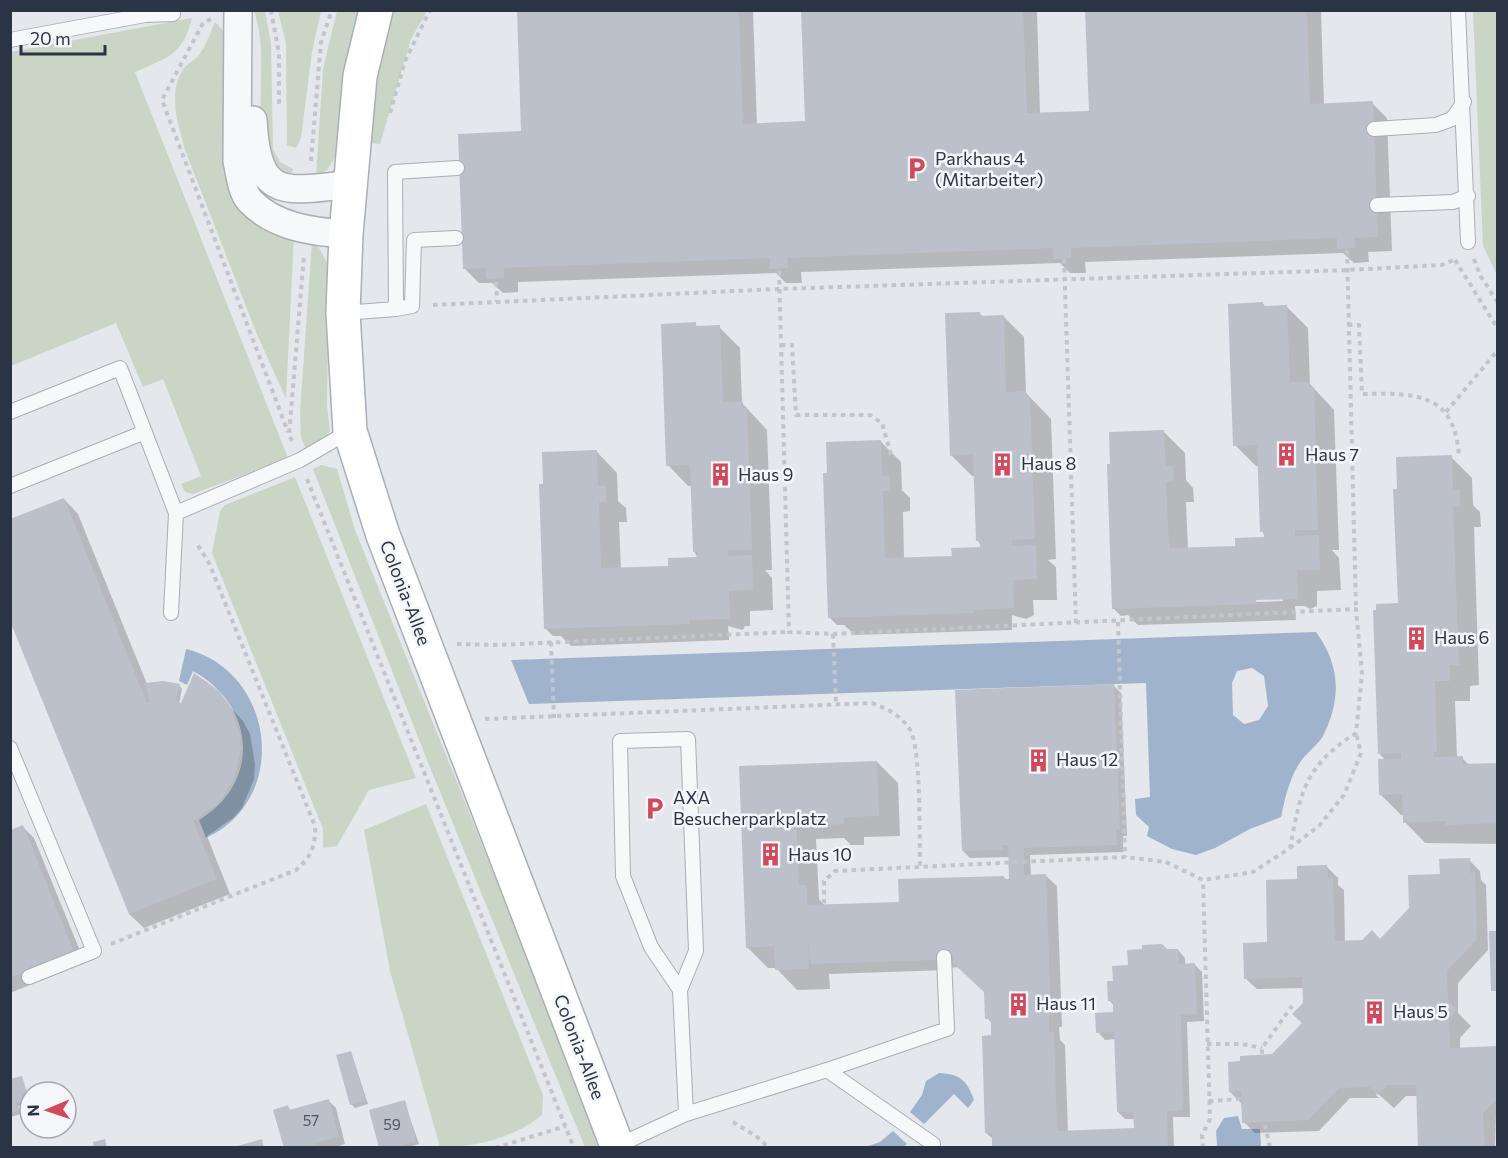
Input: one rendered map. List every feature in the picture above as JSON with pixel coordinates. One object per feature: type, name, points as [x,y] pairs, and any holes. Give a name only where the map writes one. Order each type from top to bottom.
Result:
[{"type":"main road","name":"Colonia-Allee","points":[[376,10],[360,76],[346,234],[343,313],[350,431],[383,535],[617,1147]]},
{"type":"street","points":[[228,13],[238,68],[253,119],[255,151],[262,173],[275,185],[296,190],[351,184]]},
{"type":"street","points":[[238,68],[237,161],[241,183],[249,200],[271,217],[306,231],[346,234]]},
{"type":"lane","points":[[10,40],[145,15],[173,14],[172,10]]},
{"type":"lane","points":[[1458,10],[1464,102],[1468,242]]},
{"type":"lane","points":[[1374,129],[1436,125],[1452,119],[1464,102]]},
{"type":"lane","points":[[396,309],[395,172],[457,168]]},
{"type":"lane","points":[[1377,205],[1453,202],[1468,196]]},
{"type":"lane","points":[[343,313],[412,306],[414,240],[456,238]]},
{"type":"lane","points":[[10,412],[120,368],[177,513],[171,613]]},
{"type":"lane","points":[[177,513],[300,460],[350,431]]},
{"type":"lane","points":[[10,486],[145,432]]},
{"type":"lane","points":[[680,990],[651,947],[623,876],[620,741],[688,739],[696,951],[680,990],[686,1114]]},
{"type":"lane","points":[[10,748],[94,951],[29,977]]},
{"type":"lane","points":[[617,1147],[686,1114],[827,1070],[947,1029],[944,957]]},
{"type":"lane","points":[[827,1070],[933,1144],[933,1148]]},
{"type":"path","points":[[271,10],[279,54],[279,117]]},
{"type":"path","points":[[228,13],[203,23],[162,100],[289,435]]},
{"type":"path","points":[[303,162],[311,164]]},
{"type":"path","points":[[1468,242],[1480,275],[1497,303]]},
{"type":"path","points":[[825,904],[824,881],[835,870],[1125,857],[1166,862],[1203,880],[1253,872],[1320,826],[1344,795],[1361,753],[1356,733],[1362,674],[1356,609],[1347,250]]},
{"type":"path","points":[[1064,259],[1076,622]]},
{"type":"path","points":[[412,306],[779,289],[1347,270],[1442,265],[1455,260],[1497,329]]},
{"type":"path","points":[[779,271],[789,632]]},
{"type":"path","points":[[496,282],[497,302]]},
{"type":"path","points":[[1348,325],[1359,325],[1362,394],[1403,393],[1426,400],[1446,412],[1452,419],[1457,435],[1459,455]]},
{"type":"path","points":[[781,345],[792,345],[796,415],[870,415],[882,423],[891,455]]},
{"type":"path","points":[[1446,412],[1497,350]]},
{"type":"path","points":[[94,951],[296,870],[308,859],[316,843],[315,826],[209,563],[177,513]]},
{"type":"path","points":[[424,642],[496,645],[789,632],[833,634],[1356,609]]},
{"type":"path","points":[[1118,622],[1125,857]]},
{"type":"path","points":[[833,634],[836,703]]},
{"type":"path","points":[[551,642],[554,718]]},
{"type":"path","points":[[454,721],[872,703],[896,713],[911,730],[916,757],[920,866]]},
{"type":"path","points":[[1290,848],[1307,778],[1332,748],[1356,733]]},
{"type":"path","points":[[1203,880],[1209,1101],[1209,1119],[1202,1135],[1203,1148]]},
{"type":"path","points":[[1262,1054],[1262,1048],[1292,1006]]},
{"type":"path","points":[[1207,1044],[1242,1044],[1262,1048]]},
{"type":"path","points":[[1209,1101],[1241,1099]]},
{"type":"path","points":[[708,1107],[756,1136],[769,1148]]},
{"type":"path","points":[[1265,1125],[1270,1148]]},
{"type":"path","points":[[495,1148],[566,1126]]},
{"type":"green space","points":[[254,11],[265,11],[271,43],[273,149],[280,162],[293,169],[289,179],[272,168],[264,136],[261,117],[260,37]]},
{"type":"green space","points":[[278,11],[321,11],[312,52],[301,138],[296,148],[287,145],[286,43]]},
{"type":"green space","points":[[337,11],[358,11],[345,67],[337,154],[327,170],[316,176],[323,69]]},
{"type":"green space","points":[[394,11],[427,11],[411,39],[380,144],[370,143],[380,60]]},
{"type":"green space","points":[[1473,11],[1497,11],[1497,275],[1483,246]]},
{"type":"green space","points":[[192,18],[184,40],[172,54],[135,72],[288,458],[193,494],[185,492],[181,484],[201,476],[163,379],[143,387],[116,323],[11,366],[11,52]]},
{"type":"green space","points":[[215,22],[225,33],[227,157],[294,235],[286,399],[256,332],[185,150],[177,119],[175,98],[179,78],[184,68],[201,52]]},
{"type":"green space","points":[[312,242],[319,248],[329,266],[327,405],[330,431],[326,438],[307,451],[301,438],[300,412]]},
{"type":"green space","points":[[321,465],[337,469],[355,530],[604,1146],[585,1147],[425,755],[313,469]]},
{"type":"green space","points":[[295,477],[416,778],[369,790],[337,846],[323,848],[323,829],[212,553],[220,511],[225,505]]},
{"type":"green space","points":[[426,804],[543,1095],[542,1115],[532,1123],[494,1140],[467,1146],[440,1147],[390,971],[364,830]]},
{"type":"water","points":[[1316,632],[1330,657],[1336,682],[1329,722],[1323,736],[1296,770],[1281,817],[1196,855],[1172,849],[1147,836],[1149,827],[1136,815],[1135,799],[1150,797],[1146,683],[529,704],[511,660]],"holes":[[[1252,668],[1264,676],[1268,706],[1259,720],[1244,724],[1233,715],[1232,683],[1237,671]]]},
{"type":"water","points":[[186,649],[216,662],[239,682],[254,708],[261,737],[260,767],[251,795],[233,820],[206,838],[199,820],[219,804],[233,785],[241,765],[243,744],[239,723],[229,703],[214,686],[193,671],[187,685],[179,681]]},
{"type":"water","points":[[939,1073],[962,1079],[969,1087],[974,1100],[968,1108],[954,1094],[924,1124],[910,1112],[922,1095],[926,1081]]},
{"type":"water","points":[[1238,1116],[1242,1129],[1260,1129],[1261,1147],[1217,1146],[1216,1131],[1224,1118]]},
{"type":"water","points":[[893,1131],[907,1144],[903,1147],[865,1147],[880,1142]]},
{"type":"building","name":"Parkhaus 4 (Mitarbeiter)","points":[[517,10],[739,10],[743,124],[805,121],[801,10],[1023,10],[1027,113],[1089,111],[1085,10],[1307,10],[1310,104],[1373,101],[1378,237],[1354,238],[1355,248],[1337,249],[1337,238],[1071,248],[1071,258],[1054,259],[1053,248],[787,258],[788,268],[770,269],[770,258],[504,268],[504,278],[486,279],[486,268],[463,269],[458,134],[521,131]]},
{"type":"building","name":"Haus 7","points":[[1263,302],[1263,306],[1287,305],[1290,382],[1310,382],[1310,387],[1314,387],[1318,530],[1295,530],[1295,536],[1319,535],[1320,570],[1297,570],[1298,599],[1256,600],[1257,604],[1112,609],[1107,464],[1110,464],[1109,432],[1164,430],[1166,466],[1173,466],[1174,481],[1166,482],[1169,548],[1235,546],[1235,538],[1264,537],[1264,531],[1260,532],[1257,445],[1233,446],[1228,304]]},
{"type":"building","name":"Haus 8","points":[[980,312],[980,316],[1004,315],[1006,392],[1026,391],[1027,397],[1030,397],[1035,539],[1012,540],[1012,546],[1036,545],[1037,579],[1013,580],[1014,608],[973,610],[973,613],[828,618],[823,473],[827,473],[826,442],[881,440],[882,476],[889,475],[890,491],[883,491],[885,558],[952,556],[951,548],[980,547],[980,541],[976,541],[973,454],[950,456],[945,313]]},
{"type":"building","name":"Haus 9","points":[[696,322],[696,326],[720,325],[723,402],[743,402],[743,408],[747,407],[752,550],[728,550],[728,556],[752,555],[753,590],[729,591],[730,619],[689,620],[689,624],[544,629],[539,484],[543,484],[542,452],[597,450],[598,486],[606,486],[606,502],[599,502],[601,568],[668,566],[668,558],[697,557],[697,552],[693,552],[690,465],[666,466],[661,324]]},
{"type":"building","name":"Haus 6","points":[[1452,455],[1453,490],[1460,490],[1460,507],[1453,507],[1459,665],[1450,665],[1450,681],[1435,681],[1437,752],[1433,752],[1434,757],[1463,756],[1463,764],[1498,763],[1498,823],[1445,825],[1445,821],[1403,823],[1402,794],[1379,795],[1378,759],[1401,759],[1401,753],[1378,754],[1373,610],[1376,610],[1376,604],[1398,603],[1393,489],[1397,489],[1396,457]]},
{"type":"building","points":[[64,498],[147,703],[150,702],[145,683],[163,681],[180,684],[176,701],[181,703],[194,673],[219,691],[229,704],[240,733],[241,748],[235,778],[218,804],[193,821],[217,879],[129,914],[10,621],[10,519]]},
{"type":"building","points":[[1114,684],[1120,829],[1116,829],[1117,845],[1024,848],[1024,875],[1046,874],[1051,1017],[1049,1017],[1049,1032],[1054,1032],[1057,1131],[1134,1128],[1133,1112],[1117,1112],[1114,1032],[1096,1033],[1095,1013],[1113,1012],[1113,1001],[1108,1001],[1107,981],[1113,981],[1112,966],[1128,965],[1127,950],[1142,949],[1142,945],[1162,944],[1167,949],[1178,949],[1179,964],[1195,963],[1197,1014],[1181,1015],[1183,1110],[1167,1111],[1168,1148],[992,1148],[992,1133],[985,1133],[982,1036],[991,1035],[991,1019],[985,1019],[984,992],[953,963],[953,956],[937,957],[937,960],[811,964],[808,941],[809,969],[775,970],[774,946],[746,948],[739,766],[877,761],[879,816],[844,817],[844,824],[828,825],[828,818],[796,819],[799,885],[807,885],[807,905],[899,902],[898,879],[1004,876],[1004,879],[1009,879],[1008,845],[1003,845],[1003,850],[962,851],[955,690]]},
{"type":"building","points":[[23,825],[74,952],[10,978],[10,830]]},
{"type":"building","points":[[1470,858],[1470,873],[1475,872],[1477,939],[1447,971],[1448,1001],[1457,1010],[1449,1019],[1450,1048],[1498,1046],[1498,1098],[1483,1113],[1485,1146],[1418,1148],[1416,1085],[1387,1085],[1378,1095],[1370,1087],[1339,1088],[1308,1120],[1242,1123],[1241,1091],[1229,1092],[1228,1062],[1240,1061],[1240,1056],[1272,1054],[1302,1023],[1292,1014],[1303,1003],[1302,977],[1244,979],[1243,943],[1267,942],[1266,880],[1297,879],[1297,866],[1327,865],[1328,878],[1333,878],[1335,941],[1362,940],[1372,930],[1380,939],[1409,908],[1408,875],[1440,874],[1439,859]]},
{"type":"building","points":[[1489,931],[1498,931],[1498,991],[1491,991]]},
{"type":"building","points":[[351,1051],[366,1101],[350,1105],[336,1055]]},
{"type":"building","points":[[22,1076],[23,1080],[18,1080],[18,1102],[16,1103],[18,1111],[10,1113],[10,1079]]},
{"type":"building","points":[[329,1099],[339,1137],[314,1143],[316,1147],[312,1148],[284,1148],[273,1110],[288,1105],[289,1110]]},
{"type":"building","points":[[405,1100],[416,1141],[393,1148],[379,1148],[369,1110]]},
{"type":"building","points":[[105,1139],[107,1148],[94,1148],[93,1142]]},
{"type":"building","points":[[262,1139],[264,1148],[234,1148],[234,1147]]},
{"type":"place","name":"Parkhaus 4 (Mitarbeiter)","points":[[917,169]]},
{"type":"place","name":"Haus 7","points":[[1287,455]]},
{"type":"place","name":"Haus 8","points":[[1003,464]]},
{"type":"place","name":"Haus 9","points":[[720,475]]},
{"type":"place","name":"Haus 6","points":[[1416,638]]},
{"type":"place","name":"Haus 12","points":[[1038,760]]},
{"type":"place","name":"AXA Besucherparkplatz","points":[[655,808]]},
{"type":"place","name":"Haus 10","points":[[770,855]]},
{"type":"place","name":"Haus 11","points":[[1018,1004]]},
{"type":"place","name":"Haus 5","points":[[1375,1012]]}]
